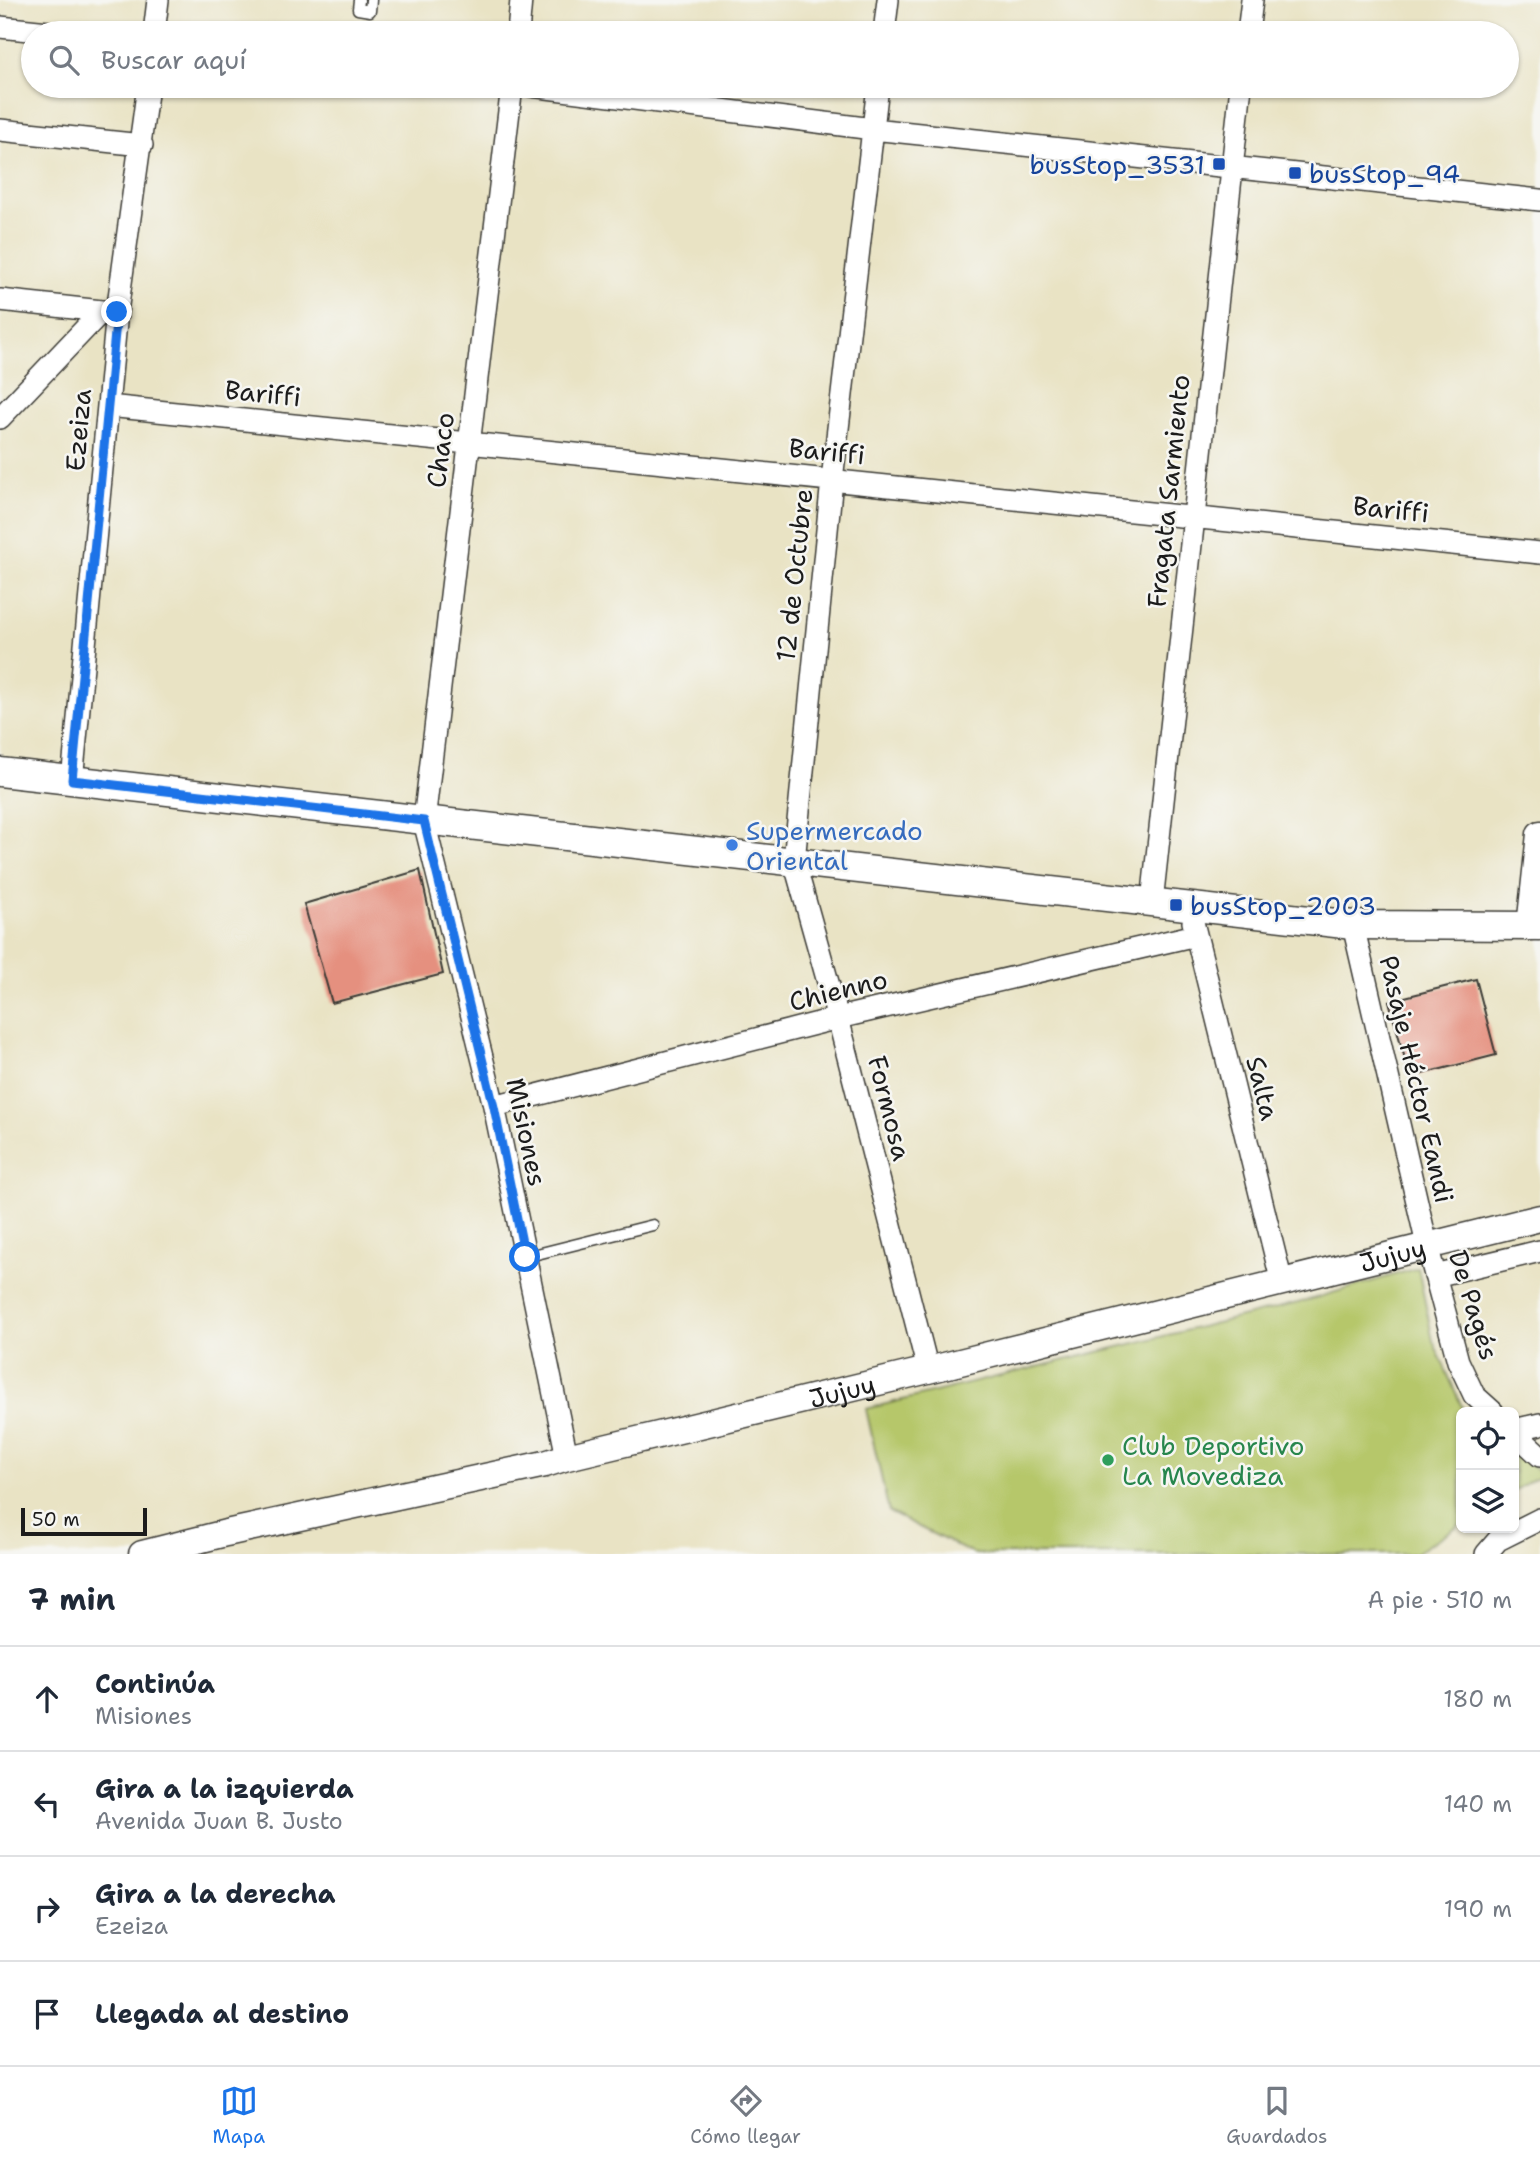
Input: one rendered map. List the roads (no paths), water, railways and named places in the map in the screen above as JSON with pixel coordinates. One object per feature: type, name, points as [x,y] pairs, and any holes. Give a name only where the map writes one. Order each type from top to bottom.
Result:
[{"type":"main road","points":[[0,772],[1353,925],[1535,926]]},
{"type":"street","points":[[155,21],[158,0]]},
{"type":"street","points":[[519,21],[521,0]]},
{"type":"street","points":[[885,21],[888,0]]},
{"type":"street","points":[[1249,21],[1252,0]]},
{"type":"street","points":[[0,27],[21,29]]},
{"type":"street","name":"Ezeiza","points":[[72,780],[108,405],[109,312],[142,145],[147,98]]},
{"type":"street","name":"Chaco","points":[[424,821],[511,98]]},
{"type":"street","points":[[626,98],[873,129],[1540,200]]},
{"type":"street","name":"12 de Octubre","points":[[794,861],[832,480],[877,98]]},
{"type":"street","name":"Fragata Sarmiento","points":[[1152,902],[1240,98]]},
{"type":"street","points":[[0,130],[142,145]]},
{"type":"street","points":[[0,300],[109,312]]},
{"type":"street","points":[[0,418],[109,312]]},
{"type":"street","name":"Bariffi","points":[[108,405],[1540,553]]},
{"type":"street","name":"Misiones","points":[[424,821],[494,1107],[567,1457]]},
{"type":"street","points":[[1535,926],[1540,841]]},
{"type":"street","name":"Formosa","points":[[794,861],[838,1018],[928,1370]]},
{"type":"street","name":"Salta","points":[[1190,906],[1283,1283]]},
{"type":"street","name":"Pasaje Héctor Eandi","points":[[1353,925],[1427,1245]]},
{"type":"street","name":"Chienno","points":[[494,1107],[838,1018],[1196,935]]},
{"type":"street","name":"Jujuy","points":[[142,1554],[226,1533],[545,1464],[1540,1218]]},
{"type":"street","name":"De Pagés","points":[[1427,1245],[1458,1361],[1474,1395],[1487,1407]]},
{"type":"street","points":[[1435,1276],[1540,1251]]},
{"type":"street","points":[[1519,1430],[1540,1424]]},
{"type":"street","points":[[1519,1436],[1540,1456]]},
{"type":"street","points":[[1486,1554],[1498,1540],[1540,1519]]},
{"type":"lane","points":[[359,0],[358,9],[370,11],[372,0]]},
{"type":"lane","points":[[525,1257],[653,1225]]},
{"type":"place","name":"busStop_3531","points":[[1219,164]]},
{"type":"place","name":"busStop_94","points":[[1295,173]]},
{"type":"place","name":"Supermercado Oriental","points":[[732,845]]},
{"type":"place","name":"busStop_2003","points":[[1176,905]]},
{"type":"place","name":"Club Deportivo La Movediza","points":[[1108,1460]]}]
